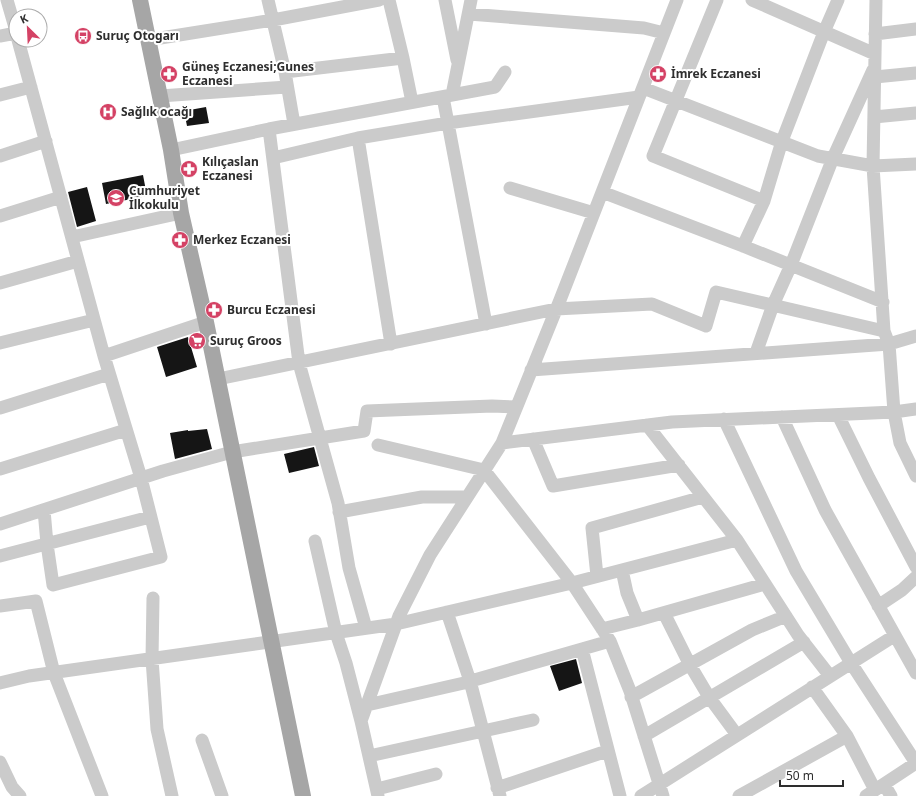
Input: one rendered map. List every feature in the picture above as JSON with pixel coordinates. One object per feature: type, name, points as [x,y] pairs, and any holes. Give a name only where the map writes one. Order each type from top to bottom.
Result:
[{"type":"main road","points":[[140,0],[171,150],[181,213],[218,379],[303,796]]},
{"type":"street","points":[[0,2],[8,0]]},
{"type":"street","points":[[268,0],[285,72],[294,124]]},
{"type":"street","points":[[148,40],[273,20],[379,0]]},
{"type":"street","points":[[389,0],[412,102]]},
{"type":"street","points":[[445,0],[458,68]]},
{"type":"street","points":[[471,0],[458,68],[447,96],[448,123],[486,324]]},
{"type":"street","points":[[361,721],[396,624],[430,555],[502,442],[556,309],[677,0]]},
{"type":"street","points":[[717,0],[653,156],[764,201]]},
{"type":"street","points":[[752,0],[824,32],[875,65],[916,73]]},
{"type":"street","points":[[743,246],[764,201],[782,141],[838,0]]},
{"type":"street","points":[[876,0],[873,166],[884,331],[889,344],[894,412],[900,443],[916,476]]},
{"type":"street","points":[[469,14],[644,28],[664,33]]},
{"type":"street","points":[[875,34],[916,29]]},
{"type":"street","points":[[20,48],[109,374],[141,478],[161,556],[53,585],[44,510]]},
{"type":"street","points":[[285,72],[403,58]]},
{"type":"street","points":[[756,353],[773,305],[792,265],[833,158],[875,65]]},
{"type":"street","points":[[171,150],[294,124],[494,87],[505,72]]},
{"type":"street","points":[[0,95],[31,87]]},
{"type":"street","points":[[160,96],[287,87]]},
{"type":"street","points":[[273,158],[358,138],[641,92],[676,101],[818,156],[873,166],[916,164]]},
{"type":"street","points":[[874,117],[916,113]]},
{"type":"street","points":[[269,129],[299,363],[339,512],[349,568],[366,628]]},
{"type":"street","points":[[358,138],[391,344]]},
{"type":"street","points":[[0,156],[46,141]]},
{"type":"street","points":[[510,188],[594,213]]},
{"type":"street","points":[[602,192],[792,265],[882,302]]},
{"type":"street","points":[[0,216],[61,197]]},
{"type":"street","points":[[72,237],[181,213]]},
{"type":"street","points":[[0,283],[78,261]]},
{"type":"street","points":[[218,379],[556,309],[652,304],[706,326],[716,292],[884,331]]},
{"type":"street","points":[[0,343],[94,320]]},
{"type":"street","points":[[104,356],[206,322]]},
{"type":"street","points":[[531,370],[889,344],[916,336]]},
{"type":"street","points":[[0,408],[109,374]]},
{"type":"street","points":[[0,524],[141,478],[232,452],[364,431],[367,411],[492,406],[516,407]]},
{"type":"street","points":[[502,442],[672,422],[838,415],[894,412],[916,409]]},
{"type":"street","points":[[838,415],[916,567]]},
{"type":"street","points":[[782,417],[825,510],[916,673]]},
{"type":"street","points":[[724,420],[796,571],[851,663],[916,763],[875,790]]},
{"type":"street","points":[[647,425],[738,540],[786,616],[830,676]]},
{"type":"street","points":[[0,469],[126,430]]},
{"type":"street","points":[[533,439],[553,486],[679,465]]},
{"type":"street","points":[[378,445],[484,470],[572,583],[610,641],[632,697],[662,790]]},
{"type":"street","points":[[339,512],[422,497],[467,497]]},
{"type":"street","points":[[597,576],[592,528],[703,497]]},
{"type":"street","points":[[0,556],[150,516]]},
{"type":"street","points":[[0,683],[29,676],[396,624],[572,583],[738,540]]},
{"type":"street","points":[[315,541],[336,633],[346,663],[378,793],[436,774]]},
{"type":"street","points":[[622,570],[627,593],[638,620]]},
{"type":"street","points":[[878,606],[902,590],[916,577]]},
{"type":"street","points":[[602,629],[765,584]]},
{"type":"street","points":[[153,598],[152,659],[157,729],[172,796]]},
{"type":"street","points":[[0,606],[36,601],[54,673],[102,796]]},
{"type":"street","points":[[447,612],[470,682],[498,792],[607,751]]},
{"type":"street","points":[[664,613],[690,665],[709,697],[737,735]]},
{"type":"street","points":[[632,697],[752,630],[786,616]]},
{"type":"street","points":[[641,796],[662,790],[737,735],[894,636]]},
{"type":"street","points":[[367,704],[470,682],[610,641]]},
{"type":"street","points":[[644,736],[804,642]]},
{"type":"street","points":[[582,649],[607,751],[620,796]]},
{"type":"street","points":[[812,687],[847,736],[875,790],[891,796]]},
{"type":"street","points":[[369,756],[482,730],[534,720]]},
{"type":"street","points":[[740,796],[847,736]]},
{"type":"street","points":[[202,740],[222,796]]},
{"type":"street","points":[[0,762],[12,787],[20,796]]},
{"type":"building","points":[[206,107],[209,123],[187,126],[184,111]]},
{"type":"building","points":[[143,175],[147,196],[106,204],[102,183]]},
{"type":"building","points":[[87,187],[96,221],[77,227],[68,192]]},
{"type":"building","points":[[188,337],[197,367],[166,377],[157,347]]},
{"type":"building","points":[[207,429],[212,449],[175,459],[170,433]]},
{"type":"building","points":[[314,447],[319,466],[289,473],[284,454]]},
{"type":"building","points":[[576,659],[582,683],[559,691],[550,666]]},
{"type":"place","name":"Suruç Otogarı","points":[[83,36]]},
{"type":"place","name":"Güneş Eczanesi;Gunes Eczanesi","points":[[169,74]]},
{"type":"place","name":"İmrek Eczanesi","points":[[658,74]]},
{"type":"place","name":"Sağlık ocağı","points":[[108,112]]},
{"type":"place","name":"Kılıçaslan Eczanesi","points":[[189,169]]},
{"type":"place","name":"Cumhuriyet İlkokulu","points":[[116,198]]},
{"type":"place","name":"Merkez Eczanesi","points":[[180,240]]},
{"type":"place","name":"Burcu Eczanesi","points":[[214,310]]},
{"type":"place","name":"Suruç Groos","points":[[197,341]]}]
